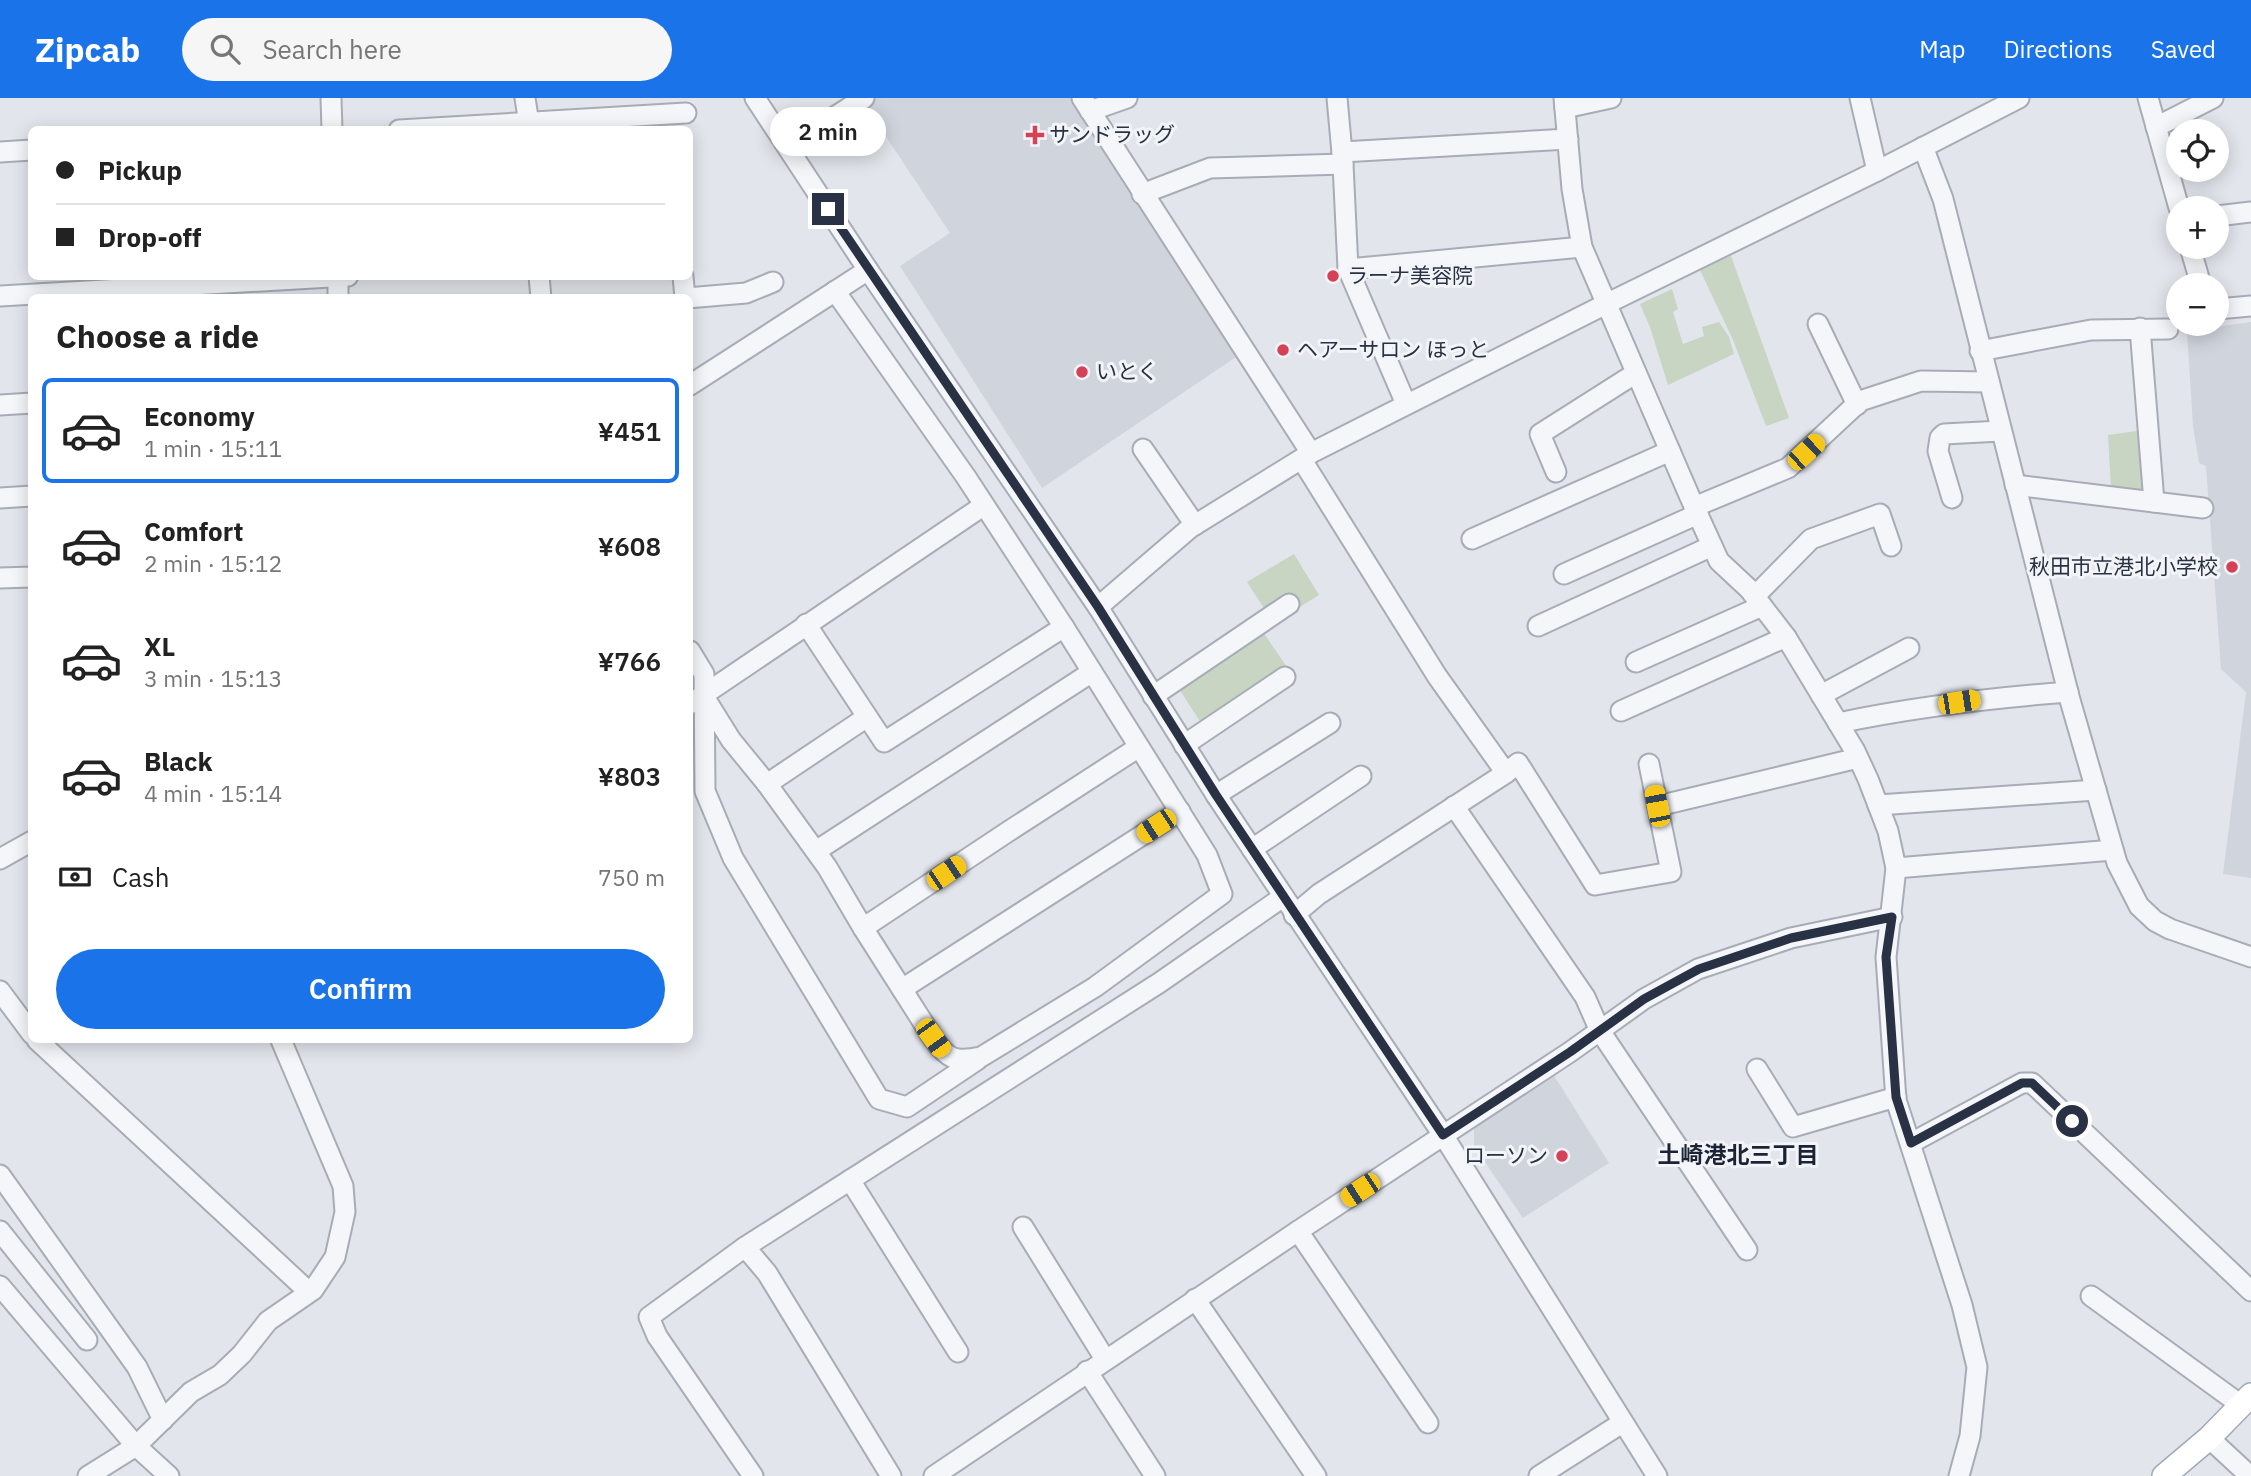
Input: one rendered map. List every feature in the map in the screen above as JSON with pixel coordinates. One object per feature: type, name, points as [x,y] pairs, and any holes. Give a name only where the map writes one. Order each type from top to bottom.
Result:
[{"type":"main road","points":[[2164,1476],[2209,1438],[2246,1400]]},
{"type":"street","points":[[331,98],[332,126]]},
{"type":"street","points":[[525,98],[530,125]]},
{"type":"street","points":[[755,98],[868,270],[1098,607],[1294,915],[1443,1135],[1657,1476]]},
{"type":"street","points":[[788,147],[864,98]]},
{"type":"street","points":[[1127,98],[1086,105],[1306,457],[1437,676],[1506,773]]},
{"type":"street","points":[[1337,98],[1348,269],[1406,404]]},
{"type":"street","points":[[1611,98],[1564,103],[1572,189],[1582,247],[1719,561],[1759,601],[1786,637],[1858,758],[1888,831],[1896,868],[1886,957],[1896,1097],[1962,1306],[1978,1367],[1970,1436],[1959,1476]]},
{"type":"street","points":[[1860,98],[1877,171]]},
{"type":"street","points":[[1098,607],[1195,525],[1306,457],[1406,404],[2019,98]]},
{"type":"street","points":[[2148,98],[2176,196]]},
{"type":"street","points":[[2156,127],[2213,98]]},
{"type":"street","points":[[504,126],[686,113]]},
{"type":"street","points":[[1143,194],[1210,168],[1568,139]]},
{"type":"street","points":[[1923,147],[1943,199],[2068,692],[2113,850],[2130,892],[2139,906],[2155,921],[2170,929],[2251,957]]},
{"type":"street","points":[[0,152],[28,150]]},
{"type":"street","points":[[2229,215],[2251,212]]},
{"type":"street","points":[[1348,269],[1582,247]]},
{"type":"street","points":[[693,383],[868,270]]},
{"type":"street","points":[[28,294],[277,280]]},
{"type":"street","points":[[693,297],[746,293],[773,282]]},
{"type":"street","points":[[693,656],[704,674],[696,700],[705,791],[733,858],[879,1099],[907,1107],[1096,987],[1222,894],[1207,855],[1064,627],[966,477],[835,291]]},
{"type":"street","points":[[0,296],[28,294]]},
{"type":"street","points":[[2229,308],[2251,306]]},
{"type":"street","points":[[1818,324],[1857,405]]},
{"type":"street","points":[[2140,328],[2154,502]]},
{"type":"street","points":[[1980,351],[2091,330],[2166,328]]},
{"type":"street","points":[[1556,472],[1540,434],[1636,373]]},
{"type":"street","points":[[1564,575],[1788,468],[1860,401],[1921,381],[1989,382]]},
{"type":"street","points":[[0,405],[28,403]]},
{"type":"street","points":[[1952,498],[1938,451],[1940,438],[1944,435],[2001,431]]},
{"type":"street","points":[[1143,449],[1195,525]]},
{"type":"street","points":[[1472,539],[1670,451]]},
{"type":"street","points":[[2015,485],[2203,508]]},
{"type":"street","points":[[0,498],[28,496]]},
{"type":"street","points":[[696,700],[983,506]]},
{"type":"street","points":[[1636,662],[1759,601],[1811,540],[1881,514],[1891,546]]},
{"type":"street","points":[[1538,626],[1712,546]]},
{"type":"street","points":[[0,578],[28,577]]},
{"type":"street","points":[[1153,696],[1289,604]]},
{"type":"street","points":[[806,624],[884,742],[1064,627]]},
{"type":"street","points":[[1621,712],[1786,637]]},
{"type":"street","points":[[1821,695],[1909,649]]},
{"type":"street","points":[[816,851],[1092,672]]},
{"type":"street","points":[[1184,745],[1285,677]]},
{"type":"street","points":[[1838,723],[1984,698],[2068,692]]},
{"type":"street","points":[[696,700],[767,784],[816,851],[944,1053],[959,1061],[981,1058]]},
{"type":"street","points":[[767,784],[867,717]]},
{"type":"street","points":[[1216,795],[1330,723]]},
{"type":"street","points":[[863,928],[1139,747]]},
{"type":"street","points":[[1657,806],[1858,758]]},
{"type":"street","points":[[1294,915],[1319,894],[1518,763],[1595,885],[1671,873],[1649,764]]},
{"type":"street","points":[[1252,849],[1361,776]]},
{"type":"street","points":[[1878,805],[2096,790]]},
{"type":"street","points":[[1454,806],[1585,997],[1600,1031],[1746,1250]]},
{"type":"street","points":[[902,989],[1180,811]]},
{"type":"street","points":[[0,859],[28,843]]},
{"type":"street","points":[[1896,868],[2113,850]]},
{"type":"street","points":[[753,1476],[657,1336],[649,1317],[745,1247],[1159,983],[1283,897]]},
{"type":"street","points":[[934,1476],[1644,999],[1699,969],[1791,938],[1892,917]]},
{"type":"street","points":[[0,991],[28,1029]]},
{"type":"street","points":[[40,1043],[309,1292]]},
{"type":"street","points":[[88,1476],[136,1446],[191,1392],[220,1375],[242,1354],[268,1321],[309,1292],[335,1258],[345,1212],[343,1186],[282,1043]]},
{"type":"street","points":[[1757,1069],[1793,1127],[1896,1097]]},
{"type":"street","points":[[1911,1143],[2022,1083],[2032,1083],[2251,1292]]},
{"type":"street","points":[[0,1175],[137,1367],[163,1420]]},
{"type":"street","points":[[850,1180],[958,1352]]},
{"type":"street","points":[[1023,1227],[1105,1359]]},
{"type":"street","points":[[0,1231],[87,1340]]},
{"type":"street","points":[[1298,1231],[1428,1423]]},
{"type":"street","points":[[745,1247],[767,1273],[891,1476]]},
{"type":"street","points":[[0,1286],[136,1446],[169,1476]]},
{"type":"street","points":[[2091,1296],[2246,1400]]},
{"type":"street","points":[[1195,1299],[1316,1476]]},
{"type":"street","points":[[1087,1371],[1156,1476]]},
{"type":"street","points":[[1539,1476],[1622,1423]]},
{"type":"street","points":[[2209,1438],[2250,1476]]},
{"type":"shaded area","points":[[842,98],[1070,98],[1239,355],[1042,488],[900,266],[950,233],[869,111],[818,143],[803,123]]},
{"type":"shaded area","name":"秋田市立港北小学校","points":[[2251,322],[2251,878],[2223,874],[2246,692],[2221,669],[2206,466],[2199,463],[2193,426],[2187,336],[2229,336],[2229,325]]},
{"type":"shaded area","points":[[1553,1074],[1609,1163],[1523,1218],[1474,1146],[1474,1124]]},
{"type":"green space","points":[[1731,256],[1789,418],[1766,426],[1733,340],[1699,268]]},
{"type":"green space","points":[[1672,289],[1678,309],[1673,312],[1683,344],[1704,336],[1702,327],[1719,322],[1729,337],[1734,354],[1668,385],[1640,304]]},
{"type":"green space","points":[[2144,430],[2148,492],[2111,487],[2108,435]]},
{"type":"green space","points":[[1294,554],[1319,595],[1298,608],[1267,613],[1247,582]]},
{"type":"green space","points":[[1261,629],[1289,670],[1203,726],[1176,684]]},
{"type":"place","name":"サンドラッグ","points":[[1035,135]]},
{"type":"place","name":"ラーナ美容院","points":[[1333,276]]},
{"type":"place","name":"ヘアーサロン ほっと","points":[[1283,350]]},
{"type":"place","name":"いとく","points":[[1082,372]]},
{"type":"place","name":"秋田市立港北小学校","points":[[2232,567]]},
{"type":"place","name":"ローソン","points":[[1562,1156]]},
{"type":"district","name":"土崎港北三丁目","points":[[1738,1155]]},
{"type":"route","points":[[828,209],[1098,607],[1294,915],[1443,1135],[1570,1052],[1644,999],[1699,969],[1791,938],[1892,917],[1886,957],[1896,1100],[1911,1143],[2022,1083],[2032,1083],[2072,1121]]}]
